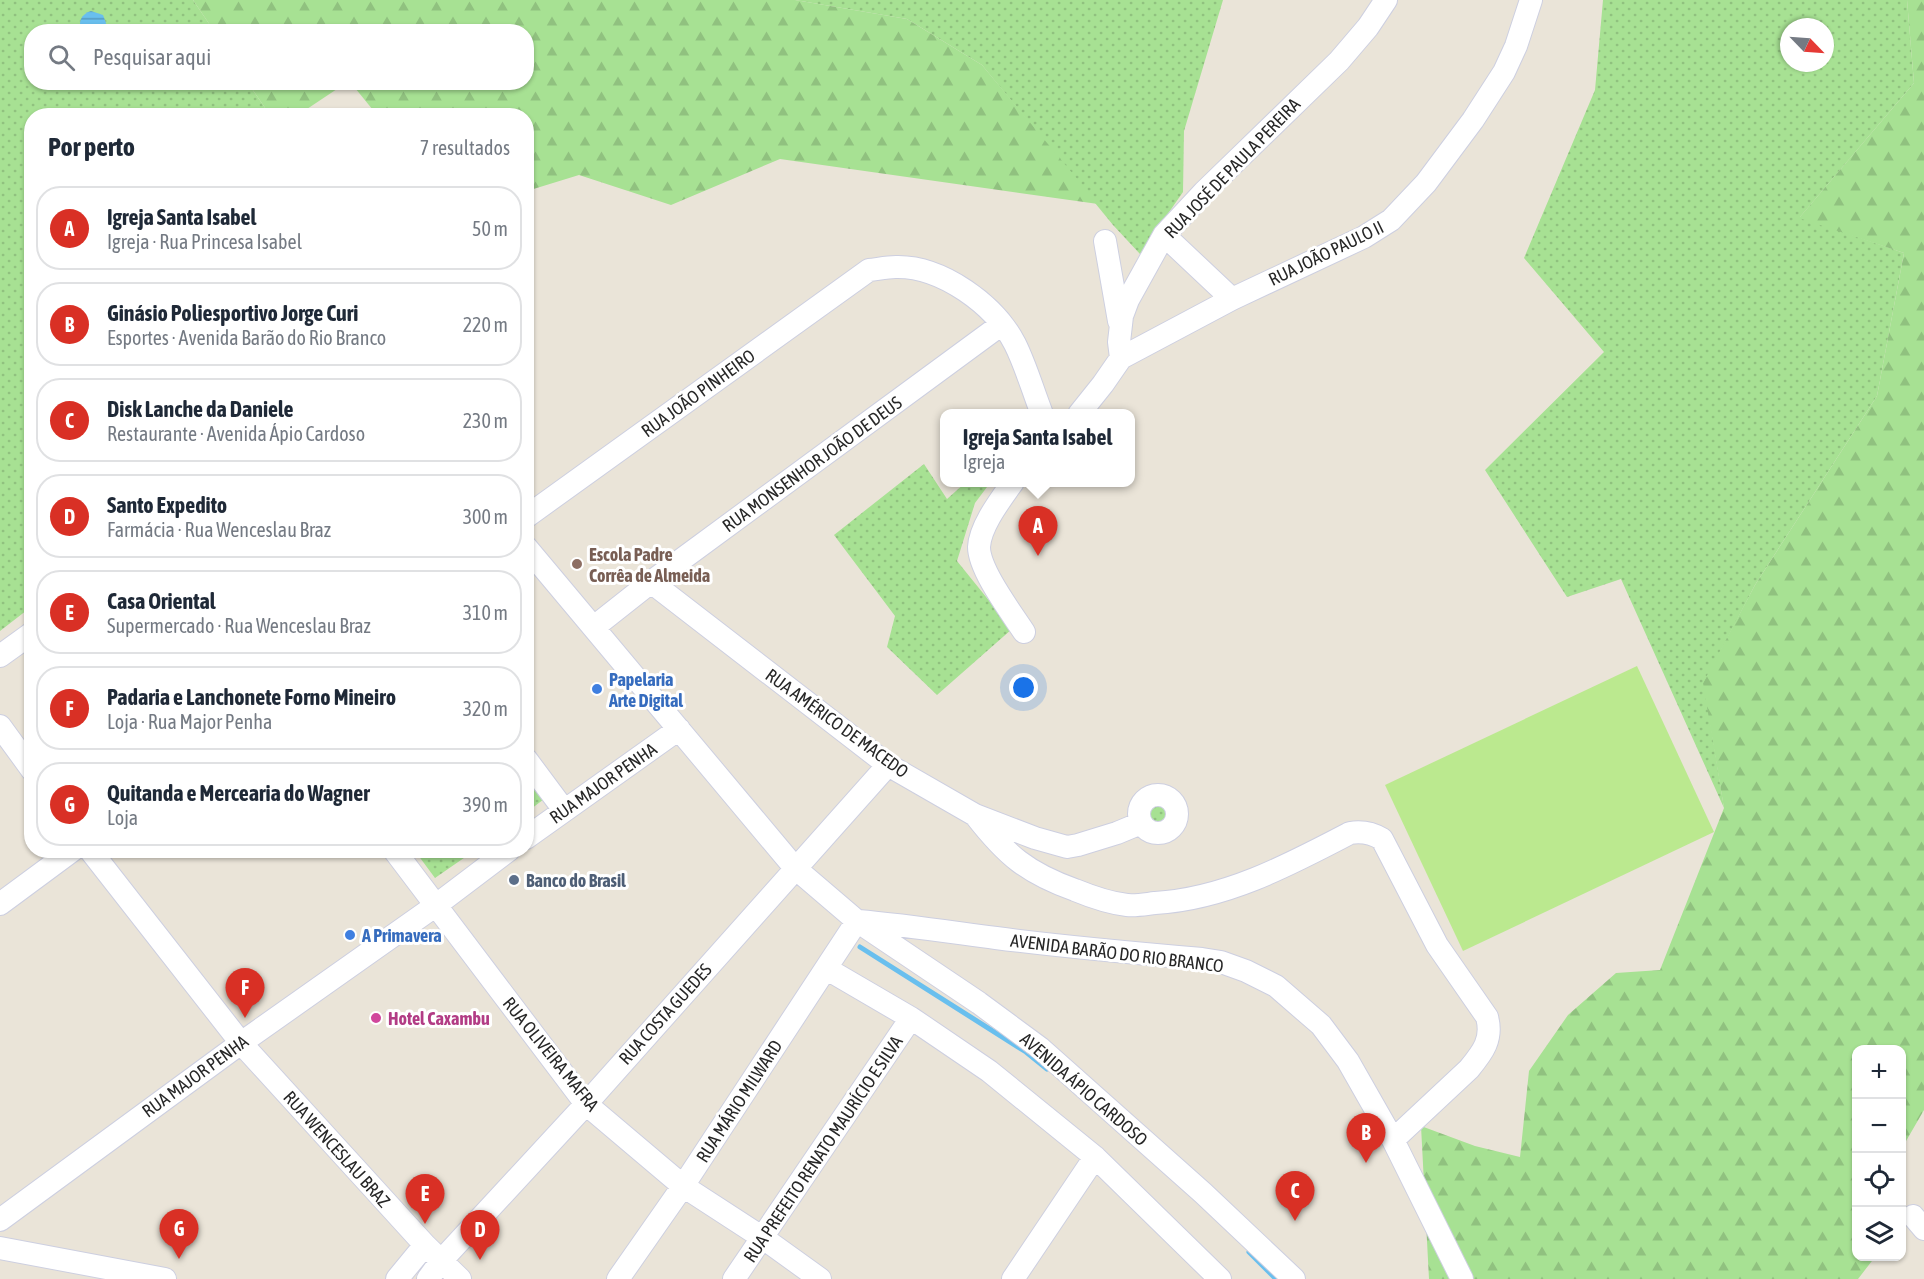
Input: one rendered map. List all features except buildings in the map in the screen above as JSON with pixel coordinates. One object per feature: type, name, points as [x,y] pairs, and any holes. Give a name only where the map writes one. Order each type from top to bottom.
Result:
[{"type":"street","name":"RUA JOSÉ DE PAULA PEREIRA","points":[[1121,358],[1122,316],[1128,300],[1164,235],[1204,192],[1339,61],[1368,27],[1386,0]]},
{"type":"street","name":"RUA JOÃO PAULO II","points":[[1083,409],[1121,358],[1232,299],[1364,237],[1391,220],[1426,183],[1473,120],[1504,72],[1516,46],[1531,0]]},
{"type":"street","points":[[1164,235],[1232,299]]},
{"type":"street","points":[[1106,242],[1120,328]]},
{"type":"street","name":"RUA JOÃO PINHEIRO","points":[[534,511],[868,270],[908,268],[941,278],[958,285],[979,300],[1002,324]]},
{"type":"street","points":[[1002,324],[1015,344],[1040,409]]},
{"type":"street","name":"RUA MONSENHOR JOÃO DE DEUS","points":[[594,627],[651,582],[1002,324]]},
{"type":"street","points":[[1010,487],[987,521],[979,547],[982,564],[1024,632]]},
{"type":"street","name":"AVENIDA ÁPIO CARDOSO","points":[[534,557],[795,868],[857,921],[979,1003],[1040,1048],[1203,1193],[1294,1279]]},
{"type":"street","name":"RUA AMÉRICO DE MACEDO","points":[[651,582],[888,765],[975,815],[1035,838],[1067,847],[1117,833],[1141,823]]},
{"type":"street","points":[[0,656],[24,639]]},
{"type":"street","points":[[0,726],[24,759]]},
{"type":"street","name":"RUA MAJOR PENHA","points":[[534,832],[679,729]]},
{"type":"street","name":"RUA COSTA GUEDES","points":[[434,1270],[586,1104],[888,765]]},
{"type":"street","points":[[534,770],[564,810]]},
{"type":"street","points":[[975,815],[994,840],[1023,866],[1046,879],[1106,902],[1129,905],[1176,902],[1216,892],[1259,877],[1350,833],[1360,831],[1382,839],[1437,945],[1487,1017],[1491,1029],[1480,1056],[1469,1069],[1393,1140]]},
{"type":"street","points":[[0,904],[62,858]]},
{"type":"street","name":"RUA WENCESLAU BRAZ","points":[[96,858],[241,1042],[425,1245],[434,1270],[460,1279]]},
{"type":"street","name":"RUA OLIVEIRA MAFRA","points":[[400,858],[586,1104],[683,1186],[763,1238],[820,1279]]},
{"type":"street","name":"RUA MAJOR PENHA","points":[[0,1220],[241,1042],[435,906],[498,858]]},
{"type":"street","name":"AVENIDA BARÃO DO RIO BRANCO","points":[[857,921],[916,926],[1090,949],[1202,959],[1221,962],[1246,971],[1276,986],[1321,1025],[1348,1061],[1393,1140],[1462,1279]]},
{"type":"street","name":"RUA MÁRIO MILWARD","points":[[618,1279],[683,1186],[857,921]]},
{"type":"street","points":[[827,969],[911,1018],[989,1071],[1095,1157],[1220,1279]]},
{"type":"street","name":"RUA PREFEITO RENATO MAURÍCIO E SILVA","points":[[734,1279],[911,1018]]},
{"type":"street","points":[[1013,1279],[1095,1157]]},
{"type":"street","points":[[397,1279],[425,1245]]},
{"type":"street","points":[[0,1248],[165,1279]]},
{"type":"green space","points":[[0,0],[193,0],[209,24],[24,24],[24,90],[253,90],[265,108],[24,108],[24,612],[0,631]]},
{"type":"green space","points":[[193,0],[795,0],[907,19],[982,65],[1098,204],[780,159],[671,205],[579,175],[534,189],[534,108],[371,108],[357,90],[534,90],[534,24],[209,24]]},
{"type":"green space","points":[[795,0],[1223,0],[1184,131],[1183,192],[1140,254],[1113,225],[982,65],[907,19]]},
{"type":"green space","points":[[1603,0],[1907,0],[1914,83],[1800,217],[1904,253],[1877,396],[1755,585],[1704,683],[1724,808],[1621,579],[1567,597],[1485,470],[1604,352],[1524,258],[1595,90]]},
{"type":"green space","points":[[1907,0],[1924,0],[1924,1110],[1906,1141],[1906,1045],[1852,1045],[1852,1261],[1872,1261],[1858,1279],[1429,1279],[1421,1126],[1475,1146],[1520,1157],[1529,1071],[1568,1015],[1616,973],[1660,970],[1724,808],[1703,683],[1755,585],[1877,396],[1904,253],[1799,218],[1914,83]]},
{"type":"green space","points":[[253,90],[336,90],[308,108],[265,108]]},
{"type":"green space","points":[[924,464],[947,499],[960,487],[987,487],[975,503],[957,561],[1012,629],[937,695],[887,647],[895,616],[834,535]]},
{"type":"green space","points":[[1637,666],[1714,832],[1463,951],[1385,785]]},
{"type":"green space","points":[[534,769],[552,793],[534,807]]},
{"type":"green space","points":[[1158,799],[1169,803],[1173,814],[1169,825],[1158,829],[1147,825],[1143,814],[1147,803]]},
{"type":"green space","points":[[420,858],[464,858],[435,878]]},
{"type":"water","points":[[91,11],[103,15],[106,24],[80,24],[85,14]]},
{"type":"waterway","points":[[860,947],[1026,1052],[1047,1069]]},
{"type":"waterway","points":[[1249,1252],[1276,1279]]},
{"type":"place","name":"Igreja Santa Isabel","points":[[1038,556]]},
{"type":"place","name":"Escola Padre Corrêa de Almeida","points":[[577,564]]},
{"type":"place","name":"Papelaria Arte Digital","points":[[597,689]]},
{"type":"place","name":"Banco do Brasil","points":[[514,880]]},
{"type":"place","name":"A Primavera","points":[[350,935]]},
{"type":"place","name":"Padaria e Lanchonete Forno Mineiro","points":[[245,1018]]},
{"type":"place","name":"Hotel Caxambu","points":[[376,1018]]},
{"type":"place","name":"Ginásio Poliesportivo Jorge Curi","points":[[1366,1163]]},
{"type":"place","name":"Disk Lanche da Daniele","points":[[1295,1221]]},
{"type":"place","name":"Casa Oriental","points":[[425,1224]]},
{"type":"place","name":"Quitanda e Mercearia do Wagner","points":[[179,1259]]},
{"type":"place","name":"Santo Expedito","points":[[480,1260]]}]
